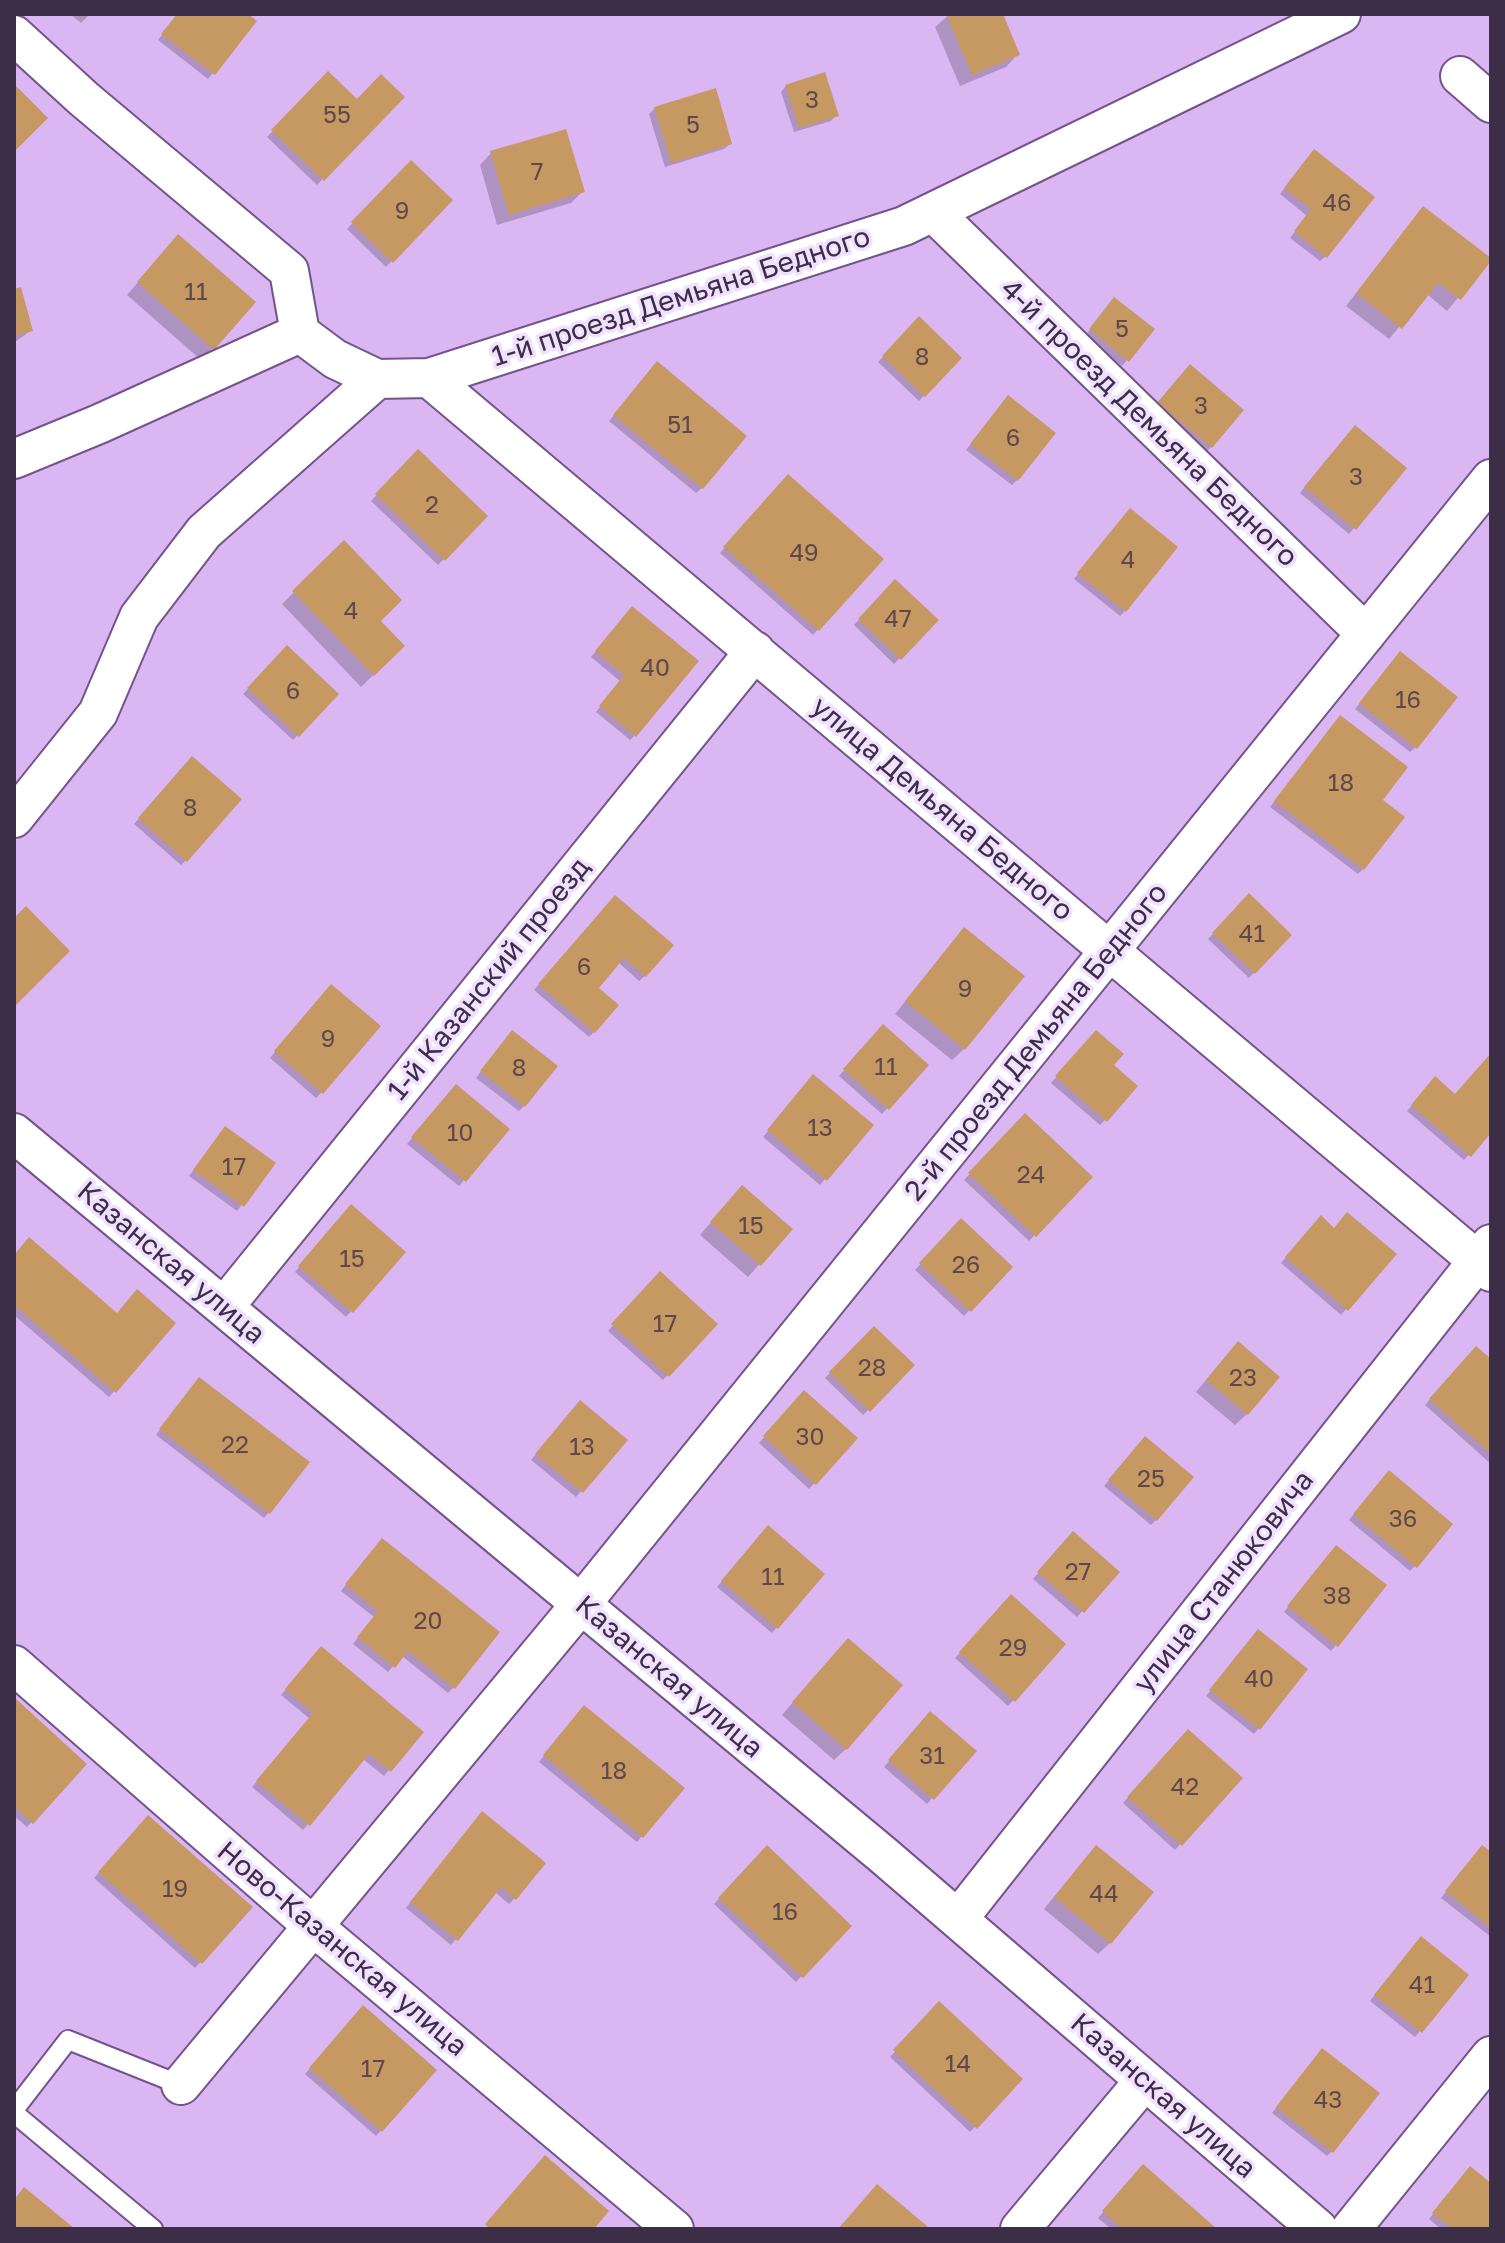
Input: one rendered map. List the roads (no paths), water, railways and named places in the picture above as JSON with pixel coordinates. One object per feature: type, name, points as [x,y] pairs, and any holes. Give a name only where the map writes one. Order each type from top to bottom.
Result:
[{"type":"street","name":"1-й проезд Демьяна Бедного","points":[[300,333],[335,359],[377,379],[429,378],[904,226],[1341,14]]},
{"type":"street","points":[[14,35],[84,99],[289,271],[300,333],[14,459]]},
{"type":"street","points":[[1460,76],[1491,103]]},
{"type":"street","name":"4-й проезд Демьяна Бедного","points":[[933,212],[1366,634]]},
{"type":"street","name":"улица Демьяна Бедного","points":[[429,378],[1111,950],[1487,1259]]},
{"type":"street","points":[[14,818],[98,713],[139,617],[204,532],[377,379]]},
{"type":"street","name":"2-й проезд Демьяна Бедного","points":[[181,2085],[581,1604],[1491,479]]},
{"type":"street","name":"1-й Казанский проезд","points":[[224,1307],[755,651]]},
{"type":"street","name":"Казанская улица","points":[[20,1149],[224,1307],[581,1604],[958,1919],[1318,2229]]},
{"type":"street","name":"улица Станюковича","points":[[958,1919],[1487,1259]]},
{"type":"street","name":"Ново-Казанская улица","points":[[14,1665],[314,1927],[674,2229]]},
{"type":"street","points":[[1351,2229],[1491,2056]]},
{"type":"street","points":[[1020,2229],[1145,2080]]},
{"type":"lane","points":[[153,2229],[14,2112],[68,2040],[181,2085]]}]
